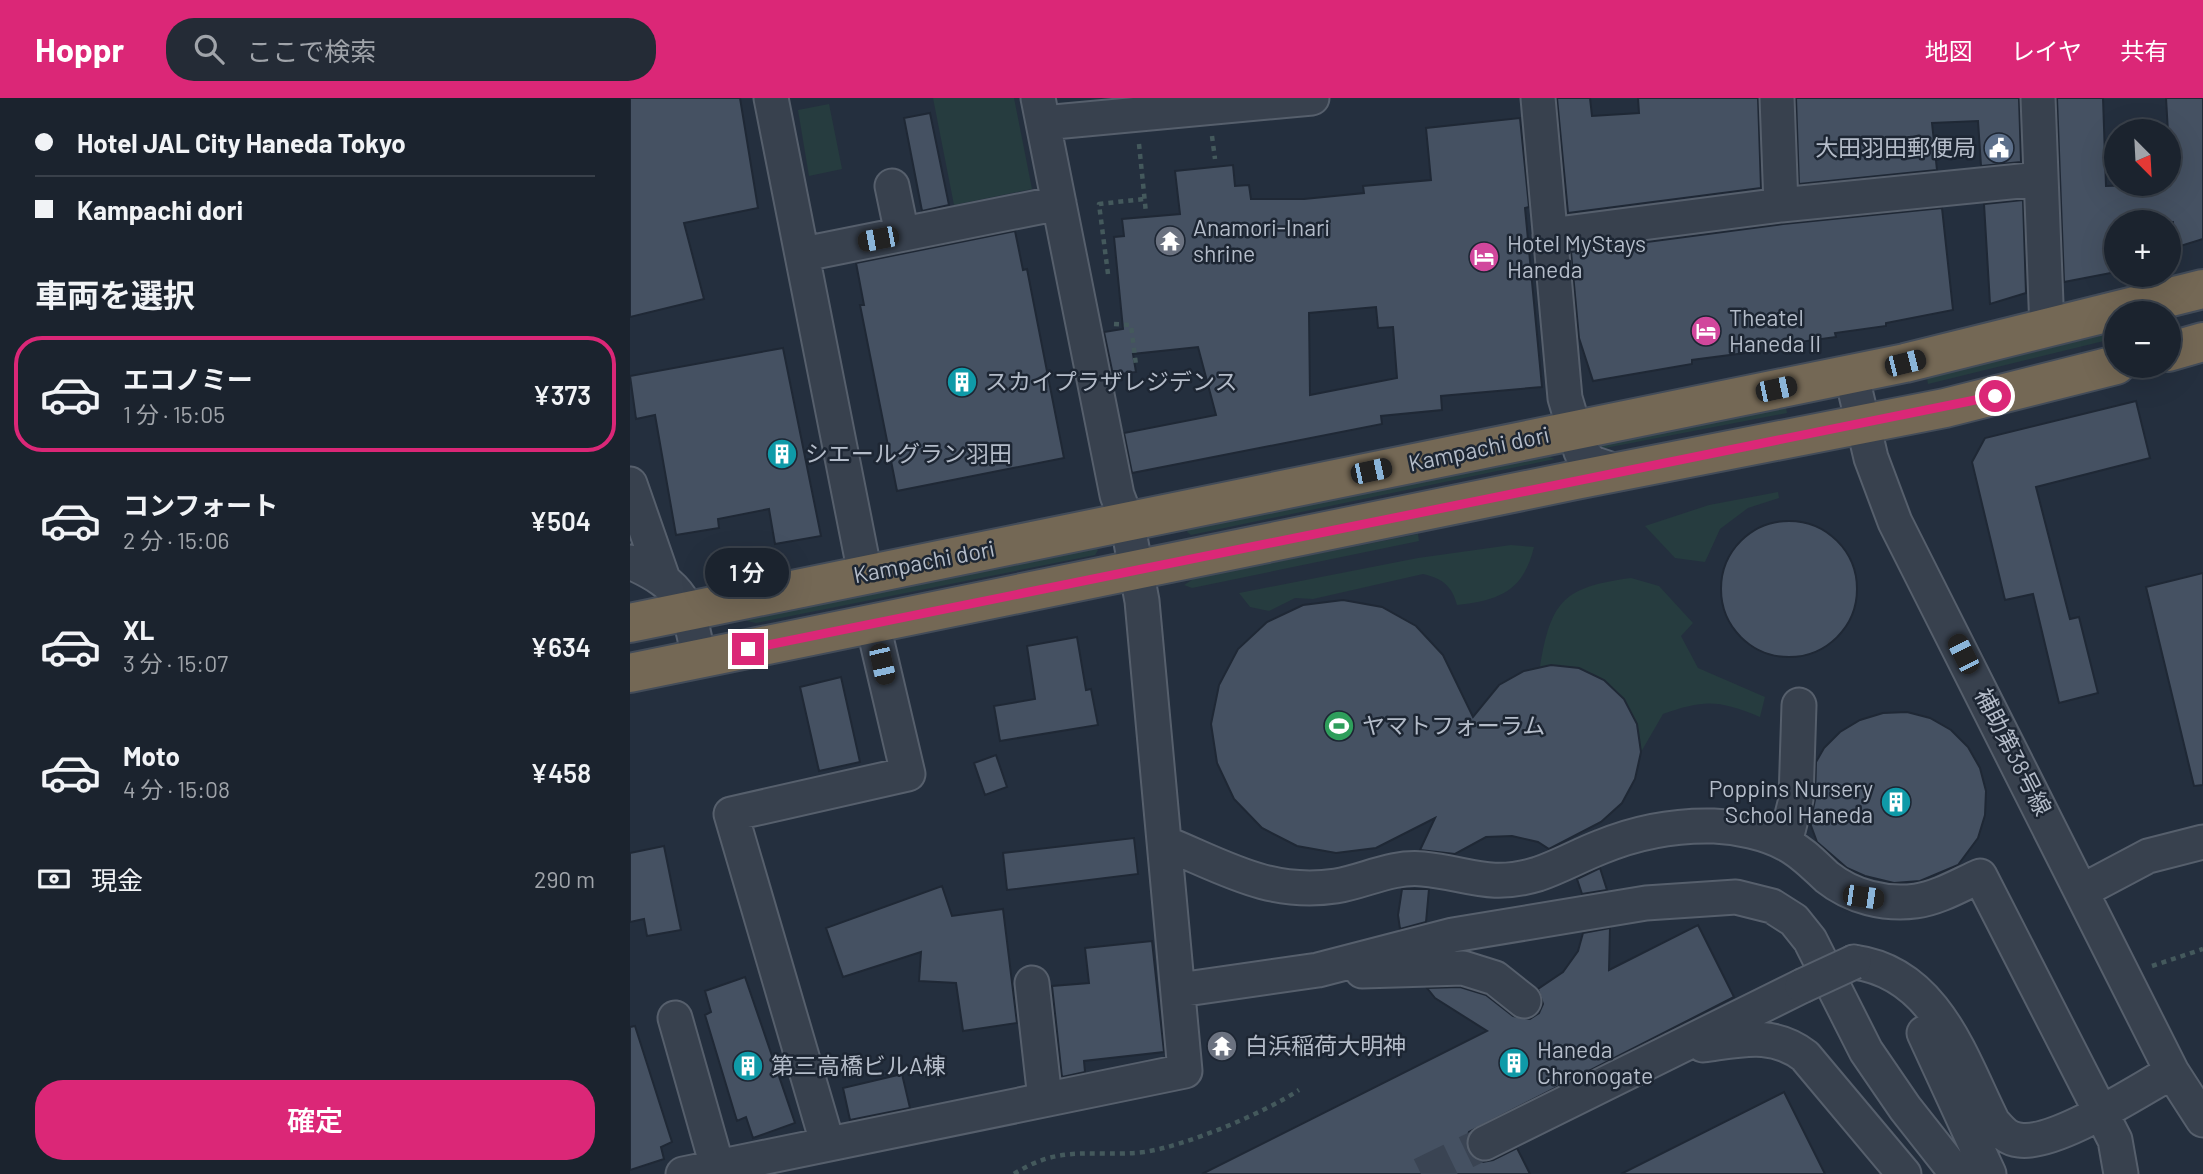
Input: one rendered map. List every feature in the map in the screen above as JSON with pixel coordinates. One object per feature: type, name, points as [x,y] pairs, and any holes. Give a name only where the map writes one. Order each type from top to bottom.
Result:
[{"type":"highway","name":"Kampachi dori","points":[[630,622],[1851,373],[2047,329],[2203,289]]},
{"type":"highway","points":[[2181,348],[2203,342]]},
{"type":"highway","points":[[630,673],[1945,408],[2104,368]]},
{"type":"street","points":[[771,98],[804,254],[864,574]]},
{"type":"street","points":[[683,1174],[827,1142],[1185,1071],[1142,601],[1126,521],[1117,495],[1040,110],[1137,128],[1312,98]]},
{"type":"street","points":[[1538,98],[1565,398],[1581,452],[1592,463],[1622,472]]},
{"type":"street","points":[[1777,98],[1782,205]]},
{"type":"street","points":[[2038,98],[2047,329]]},
{"type":"street","points":[[1550,235],[1782,205],[2040,179]]},
{"type":"street","points":[[892,186],[902,234]]},
{"type":"street","points":[[804,254],[1059,203]]},
{"type":"street","name":"補助第38号線","points":[[1851,373],[1861,425],[1895,522],[2172,1072],[2203,1120]]},
{"type":"street","points":[[630,484],[662,576],[689,611],[699,659]]},
{"type":"street","points":[[630,562],[662,576]]},
{"type":"street","points":[[827,1142],[730,814],[908,774],[873,625]]},
{"type":"street","points":[[1785,843],[1796,799],[1799,705]]},
{"type":"street","points":[[1165,843],[1233,874],[1294,889],[1339,885],[1401,869],[1425,869],[1480,881],[1510,879],[1538,874],[1605,845],[1656,830],[1685,827],[1746,830],[1785,843],[1829,878],[1863,897],[1898,902],[1919,901],[1980,876],[2115,1140],[2121,1174]]},
{"type":"street","points":[[2082,891],[2148,856],[2203,842]]},
{"type":"street","points":[[1179,990],[1318,970],[1453,935],[1646,903],[1736,897],[1772,906],[1794,920],[1810,940],[1926,1174]]},
{"type":"street","points":[[1485,1143],[1854,962],[1877,965],[1920,991],[1938,1013],[1993,1122],[2006,1137],[2020,1141],[2041,1139],[2101,1112],[2172,1072]]},
{"type":"street","points":[[1318,970],[1397,972],[1463,968],[1495,978],[1524,1001]]},
{"type":"street","points":[[1895,975],[1989,1174]]},
{"type":"street","points":[[1032,982],[1045,1099]]},
{"type":"street","points":[[675,1018],[717,1167]]},
{"type":"street","points":[[1676,1048],[1753,1038],[1773,1038],[1790,1045],[1805,1056],[1904,1174]]},
{"type":"street","points":[[1866,1051],[1905,1108],[1957,1174]]},
{"type":"path","points":[[1137,128],[1146,212]]},
{"type":"path","points":[[1109,285],[1099,204],[1144,199]]},
{"type":"path","points":[[1112,312],[1114,325],[1131,325],[1136,365]]},
{"type":"path","points":[[2152,966],[2203,949]]},
{"type":"path","points":[[1014,1174],[1064,1153],[1144,1152],[1176,1144],[1299,1090]]},
{"type":"green space","points":[[933,98],[1014,98],[1032,189],[954,205]]},
{"type":"green space","points":[[829,104],[842,169],[809,176],[798,110]]},
{"type":"green space","points":[[2104,335],[2104,341],[1928,384],[1927,378]]},
{"type":"green space","points":[[1786,408],[1787,413],[1600,449],[1603,444]]},
{"type":"green space","points":[[1546,456],[1555,459],[1191,535],[1187,532],[1190,527]]},
{"type":"green space","points":[[1778,492],[1779,498],[1748,508],[1720,529],[1705,562],[1675,558],[1645,526],[1709,505]]},
{"type":"green space","points":[[1418,534],[1419,541],[1192,588],[1184,585],[1195,578]]},
{"type":"green space","points":[[1511,545],[1534,547],[1523,574],[1507,591],[1472,603],[1457,605],[1452,592],[1445,584],[1423,574],[1313,599],[1295,598],[1269,611],[1250,607],[1239,593],[1418,558]]},
{"type":"green space","points":[[1096,547],[1098,550],[1095,555],[756,623],[747,621],[748,617]]},
{"type":"green space","points":[[1631,578],[1659,586],[1693,623],[1681,636],[1698,668],[1765,697],[1760,717],[1733,707],[1712,704],[1678,709],[1663,714],[1641,752],[1626,711],[1610,685],[1599,677],[1584,672],[1540,667],[1549,626],[1564,601],[1590,586]]},
{"type":"building","points":[[630,98],[740,98],[758,208],[684,223],[704,299],[630,317]]},
{"type":"building","points":[[1557,98],[1590,98],[1592,116],[1639,113],[1638,98],[1758,98],[1761,188],[1568,213]]},
{"type":"building","points":[[1796,98],[2019,98],[2021,162],[1981,166],[1978,121],[1932,123],[1937,170],[1799,184]]},
{"type":"building","points":[[2057,98],[2103,98],[2104,196],[2181,196],[2181,119],[2167,119],[2166,98],[2203,98],[2203,239],[2181,246],[2181,210],[2104,210],[2104,274],[2064,282]]},
{"type":"building","points":[[930,113],[949,205],[922,211],[904,118]]},
{"type":"building","points":[[1520,118],[1529,207],[1525,208],[1542,387],[1441,396],[1442,410],[1381,416],[1382,424],[1132,473],[1124,433],[1216,415],[1198,347],[1133,354],[1136,372],[1113,375],[1104,332],[1123,329],[1114,237],[1124,236],[1122,219],[1180,214],[1175,171],[1233,165],[1235,186],[1249,185],[1251,199],[1304,199],[1364,193],[1363,186],[1431,180],[1426,128]],"holes":[[[1376,307],[1378,328],[1393,327],[1397,378],[1310,395],[1309,313]]]},
{"type":"building","points":[[2023,200],[2026,293],[1990,304],[1984,204]]},
{"type":"building","points":[[1942,208],[1953,310],[1886,323],[1886,326],[1835,333],[1836,337],[1792,343],[1792,347],[1692,360],[1692,364],[1593,381],[1579,338],[1571,252],[1783,224]]},
{"type":"building","name":"スカイプラザレジデンス","points":[[1015,231],[1023,270],[1027,269],[1064,458],[897,491],[860,305],[864,305],[856,263]]},
{"type":"building","name":"シエールグラン羽田","points":[[783,348],[821,536],[775,544],[769,509],[718,519],[719,528],[676,535],[655,415],[636,419],[630,376]]},
{"type":"building","points":[[2136,401],[2150,458],[2036,487],[2070,619],[2079,617],[2098,693],[2059,703],[2033,594],[2005,600],[1972,462],[1985,438]]},
{"type":"building","points":[[1789,521],[1815,526],[1837,541],[1852,563],[1857,589],[1852,615],[1837,637],[1815,652],[1789,657],[1763,652],[1741,637],[1726,615],[1721,589],[1726,563],[1741,541],[1763,526]]},
{"type":"building","points":[[2203,573],[2203,785],[2194,786],[2146,587]]},
{"type":"building","name":"ヤマトフォーラム","points":[[1343,600],[1382,607],[1416,626],[1443,655],[1473,717],[1499,685],[1524,671],[1551,665],[1579,668],[1604,680],[1624,699],[1637,724],[1641,752],[1635,779],[1622,803],[1601,822],[1549,849],[1538,842],[1512,836],[1486,837],[1455,854],[1420,850],[1435,818],[1376,848],[1336,853],[1297,846],[1262,828],[1234,799],[1217,763],[1211,724],[1219,685],[1238,649],[1267,622],[1303,605]]},
{"type":"building","points":[[1077,637],[1086,690],[1091,689],[1098,725],[1000,741],[994,706],[1035,699],[1027,646]]},
{"type":"building","points":[[841,677],[860,762],[819,771],[800,687]]},
{"type":"building","name":"Poppins Nursery School Haneda","points":[[1907,712],[1930,718],[1951,730],[1968,747],[1980,768],[1986,791],[1985,815],[1978,838],[1958,865],[1920,881],[1894,883],[1865,876],[1847,868],[1817,842],[1810,823],[1815,800],[1816,762],[1824,748],[1840,732],[1860,720],[1883,713]]},
{"type":"building","points":[[996,755],[1007,787],[985,795],[974,763]]},
{"type":"building","points":[[1134,838],[1138,874],[1007,890],[1003,853]]},
{"type":"building","points":[[664,846],[681,930],[647,936],[644,919],[630,922],[630,853]]},
{"type":"building","points":[[1600,868],[1607,890],[1582,894],[1577,879]]},
{"type":"building","points":[[942,886],[952,916],[1003,909],[1017,1023],[963,1031],[956,983],[919,981],[921,952],[843,977],[826,928]]},
{"type":"building","points":[[1402,889],[1429,889],[1426,922],[1400,929],[1398,915]]},
{"type":"building","name":"Haneda Chronogate","points":[[1698,925],[1734,997],[1469,1132],[1466,1142],[1474,1159],[1483,1162],[1493,1160],[1517,1148],[1530,1174],[1202,1174],[1487,1031],[1435,998],[1427,988],[1460,987],[1486,995],[1513,1016],[1530,1019],[1539,1013],[1543,1004],[1538,989],[1563,972],[1578,951],[1583,933],[1610,928],[1609,970]]},
{"type":"building","points":[[1152,941],[1164,1052],[1084,1061],[1085,1072],[1062,1077],[1052,986],[1089,983],[1085,948]]},
{"type":"building","name":"第三高橋ビルA棟","points":[[745,977],[795,1123],[753,1138],[746,1117],[737,1121],[705,1015],[711,1012],[705,991]]},
{"type":"building","points":[[635,1026],[672,1142],[661,1147],[664,1159],[630,1170],[630,1027]]},
{"type":"building","points":[[902,1074],[910,1108],[850,1120],[843,1088]]},
{"type":"building","name":"Haneda Chronogate","points":[[1784,1092],[1825,1174],[1621,1174]]},
{"type":"tunnel","points":[[1421,1174],[1485,1143]]},
{"type":"place","name":"大田羽田郵便局","points":[[1999,148]]},
{"type":"place","name":"Anamori-Inari shrine","points":[[1170,241]]},
{"type":"place","name":"Hotel MyStays Haneda","points":[[1484,257]]},
{"type":"place","name":"Theatel Haneda II","points":[[1706,331]]},
{"type":"place","name":"スカイプラザレジデンス","points":[[962,382]]},
{"type":"place","name":"シエールグラン羽田","points":[[782,454]]},
{"type":"place","name":"ヤマトフォーラム","points":[[1339,726]]},
{"type":"place","name":"Poppins Nursery School Haneda","points":[[1896,802]]},
{"type":"place","name":"白浜稲荷大明神","points":[[1222,1046]]},
{"type":"place","name":"Haneda Chronogate","points":[[1514,1063]]},
{"type":"place","name":"第三高橋ビルA棟","points":[[748,1066]]},
{"type":"route","points":[[748,649],[1995,396]]}]
